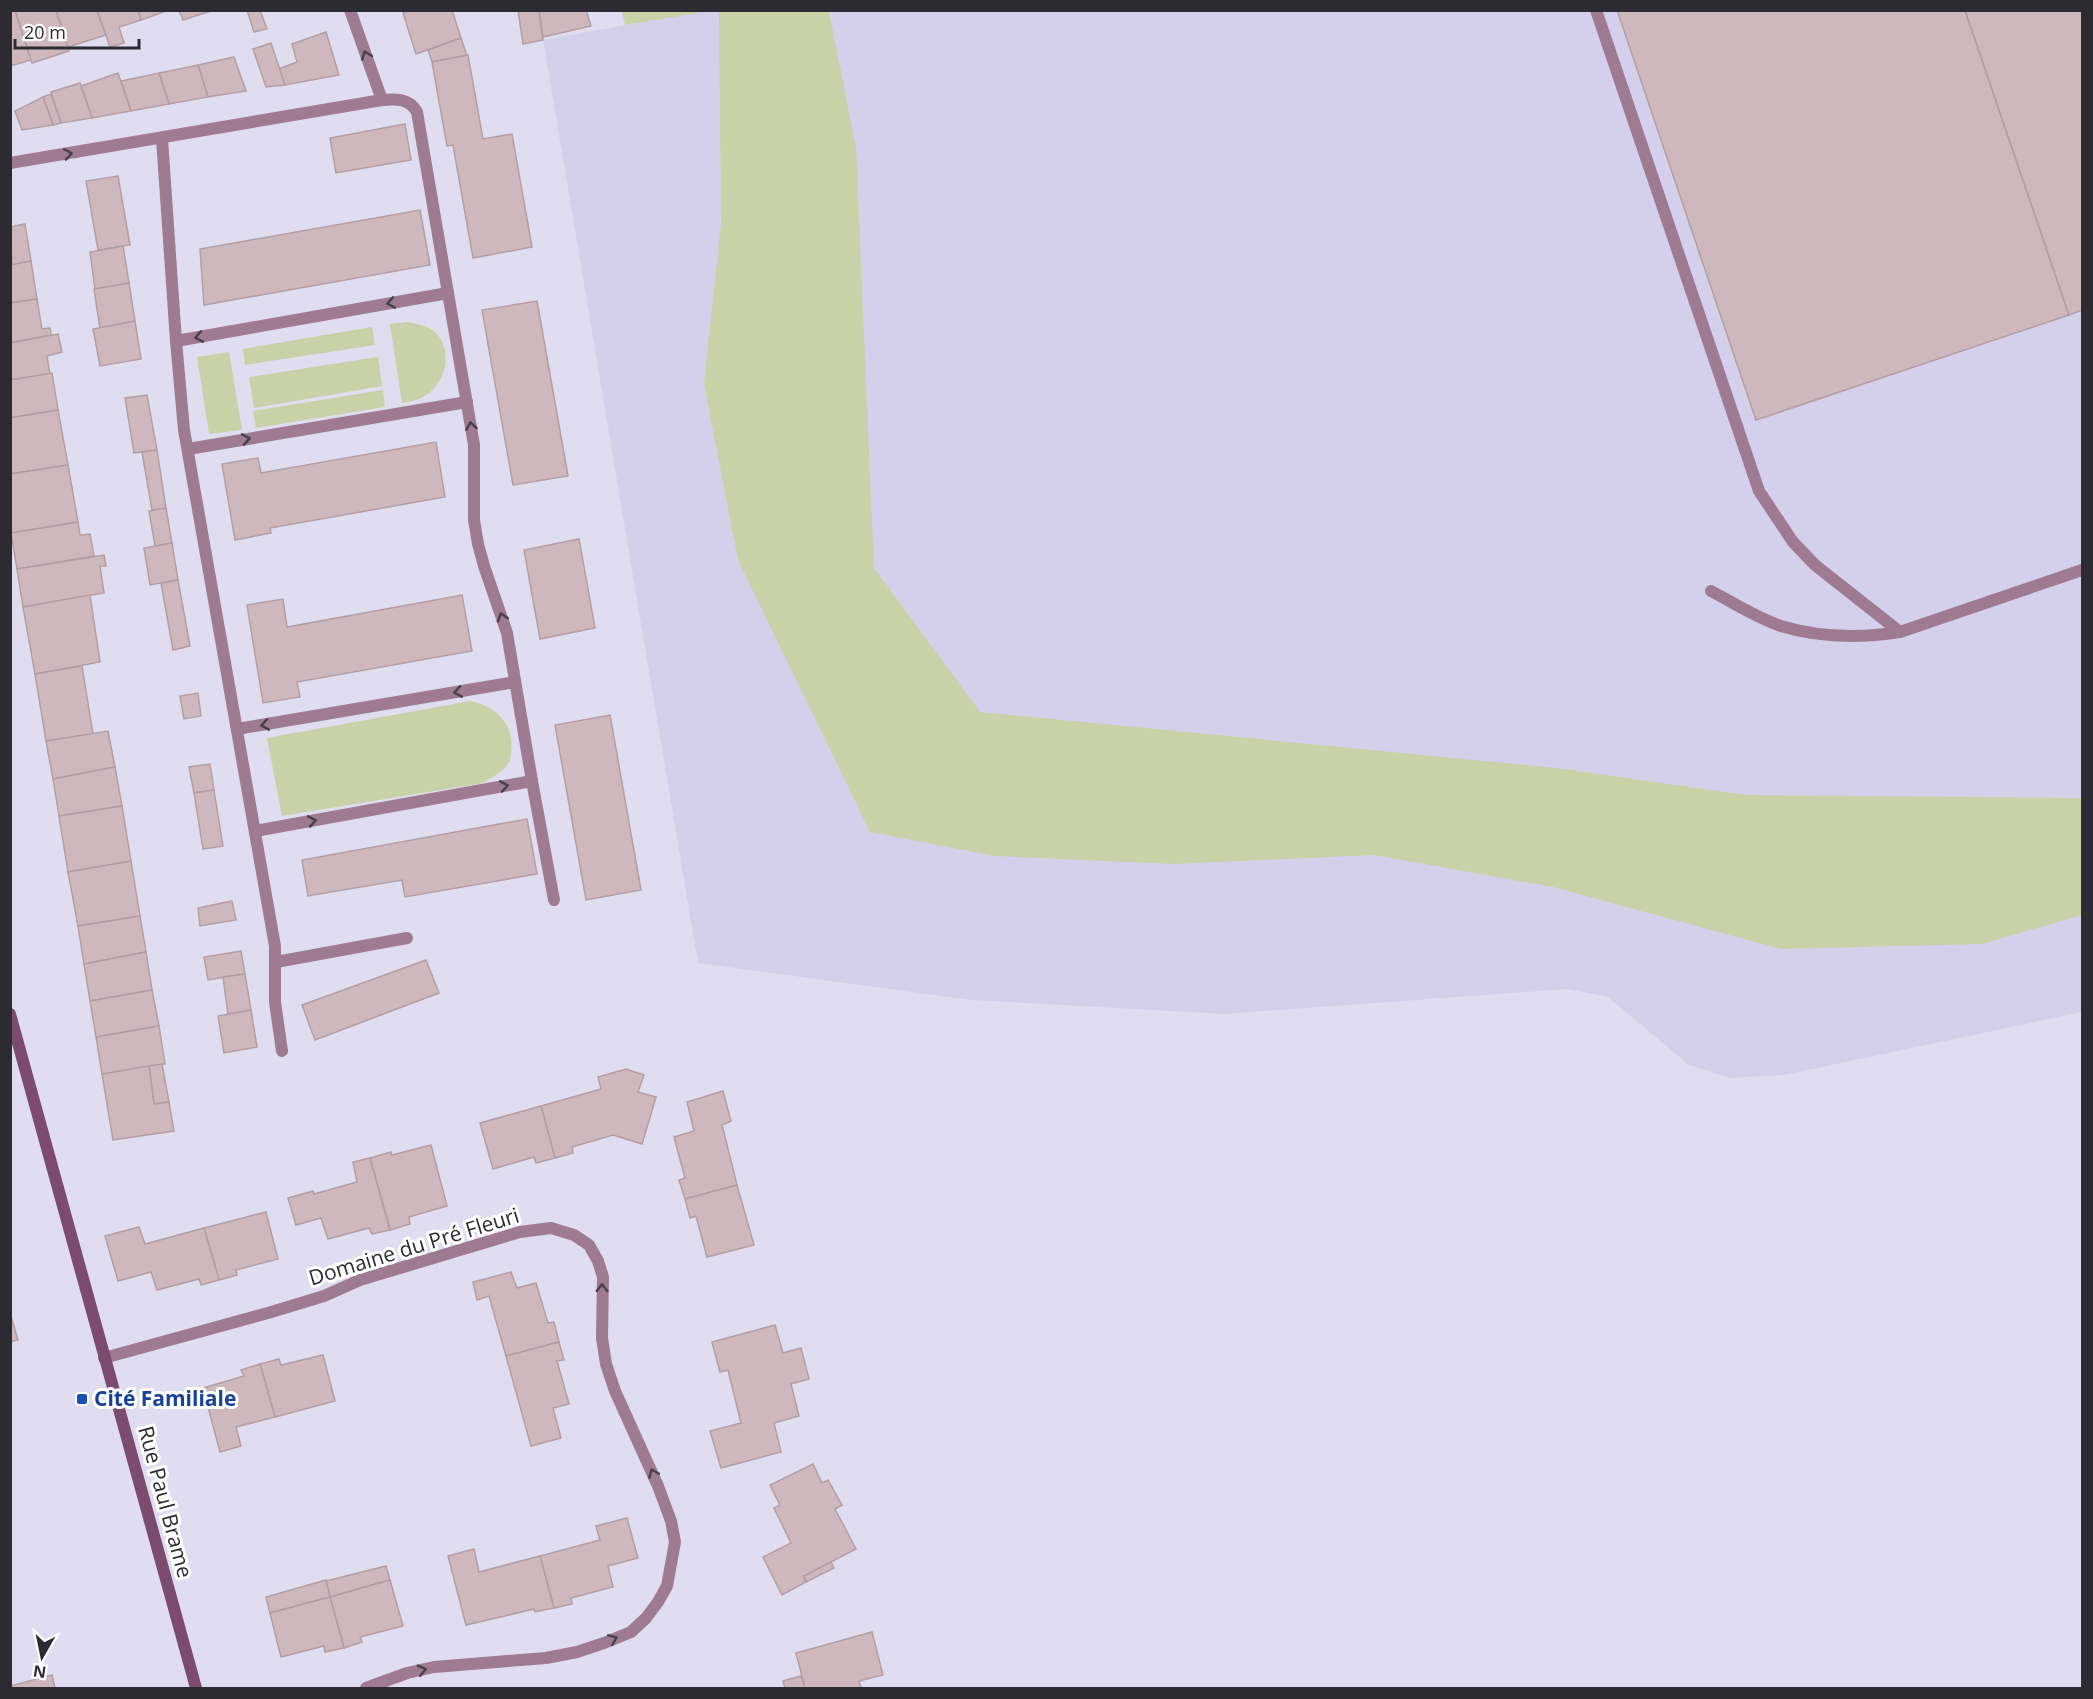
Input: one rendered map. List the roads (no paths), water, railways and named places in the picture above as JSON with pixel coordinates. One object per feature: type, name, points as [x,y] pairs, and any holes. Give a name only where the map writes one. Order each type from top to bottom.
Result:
[{"type":"street","points":[[350,10],[382,100]]},
{"type":"street","points":[[1596,10],[1759,491],[1793,542],[1815,565],[1900,632]]},
{"type":"street","points":[[10,164],[382,100],[402,100],[413,106],[417,112],[474,445],[474,520],[478,544],[507,633],[554,900]]},
{"type":"street","points":[[162,139],[176,341],[188,449],[276,962],[275,1002],[282,1051]]},
{"type":"street","points":[[176,341],[448,293]]},
{"type":"street","points":[[188,449],[467,402]]},
{"type":"street","points":[[1711,591],[1780,626],[1830,635],[1856,636],[1900,632],[2082,570]]},
{"type":"street","points":[[237,729],[515,682]]},
{"type":"street","points":[[255,831],[532,781]]},
{"type":"street","points":[[276,962],[407,938]]},
{"type":"street","name":"Rue Paul Brame","points":[[10,1014],[196,1689]]},
{"type":"street","name":"Domaine du Pré Fleuri","points":[[104,1358],[268,1313],[324,1296],[360,1280],[520,1232],[551,1228],[574,1235],[589,1245],[598,1261],[603,1277],[602,1338],[606,1364],[615,1391],[658,1486],[671,1521],[675,1542],[667,1586],[646,1618],[631,1632],[604,1643],[577,1652],[546,1658],[434,1667],[407,1673],[366,1689]]},
{"type":"place","name":"Cité Familiale","points":[[82,1399]]}]
